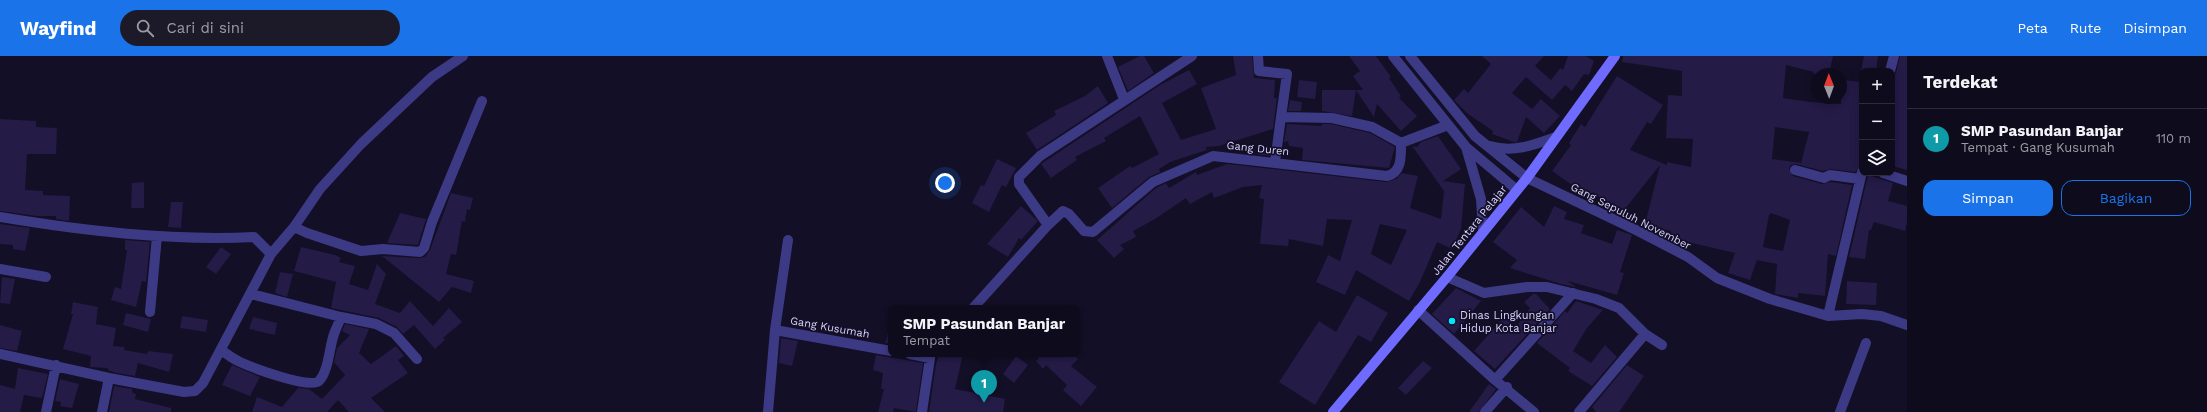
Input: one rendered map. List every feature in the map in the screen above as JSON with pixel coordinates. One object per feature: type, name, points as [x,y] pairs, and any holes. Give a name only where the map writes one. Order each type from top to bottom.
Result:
[{"type":"main road","name":"Jalan Tentara Pelajar","points":[[1333,412],[1447,277],[1527,178],[1615,56]]},
{"type":"street","points":[[0,354],[110,378],[184,392],[195,391],[203,384],[271,254],[294,227],[320,190],[361,144],[432,77],[463,56]]},
{"type":"street","points":[[1107,56],[1124,99]]},
{"type":"street","points":[[976,305],[1048,225],[1019,184],[1019,177],[1040,156],[1124,99],[1192,56]]},
{"type":"street","points":[[1258,56],[1258,71],[1287,74],[1274,162]]},
{"type":"street","points":[[1393,56],[1466,147],[1517,190]]},
{"type":"street","points":[[1410,56],[1475,136],[1486,144],[1499,149],[1515,149],[1530,146],[1556,137]]},
{"type":"street","points":[[1891,68],[1894,56]]},
{"type":"street","points":[[294,227],[307,234],[361,251],[383,249],[420,252],[424,248],[432,222],[482,100]]},
{"type":"street","points":[[1281,117],[1332,118],[1372,127],[1402,143],[1448,125]]},
{"type":"street","name":"Gang Sepuluh November","points":[[1475,136],[1527,178],[1638,231],[1688,257],[1717,278],[1770,299],[1828,316],[1862,314],[1881,316],[1907,325]]},
{"type":"street","name":"Gang Duren","points":[[1048,225],[1063,211],[1067,212],[1084,231],[1093,232],[1153,182],[1213,156],[1387,176],[1393,175],[1398,170],[1402,143]]},
{"type":"street","points":[[1466,147],[1481,199],[1483,231]]},
{"type":"street","points":[[1795,170],[1824,178],[1830,175],[1859,176]]},
{"type":"street","points":[[1828,316],[1861,176]]},
{"type":"street","points":[[1893,176],[1907,180]]},
{"type":"street","points":[[0,218],[111,233],[213,239],[254,237],[271,254]]},
{"type":"street","points":[[150,312],[157,236]]},
{"type":"street","points":[[775,330],[788,240]]},
{"type":"street","points":[[0,269],[46,277]]},
{"type":"street","points":[[1447,277],[1484,293],[1540,287],[1596,299],[1619,308],[1645,334],[1662,345]]},
{"type":"street","points":[[251,294],[341,317],[376,324],[394,333],[417,359]]},
{"type":"street","points":[[1495,380],[1573,294]]},
{"type":"street","points":[[1418,310],[1495,380],[1507,387],[1534,412]]},
{"type":"street","points":[[221,350],[240,362],[296,382],[310,384],[316,383],[319,381],[324,369],[334,334],[341,317]]},
{"type":"street","name":"Gang Kusumah","points":[[768,412],[775,330],[888,349]]},
{"type":"street","points":[[1579,412],[1645,334]]},
{"type":"street","points":[[1840,412],[1866,343]]},
{"type":"street","points":[[922,412],[931,357]]},
{"type":"street","points":[[46,412],[56,365]]},
{"type":"street","points":[[102,412],[110,378]]},
{"type":"street","points":[[1485,412],[1507,387]]},
{"type":"building","points":[[1140,56],[1144,56],[1154,73],[1128,91],[1118,67]]},
{"type":"building","points":[[1233,56],[1252,56],[1254,78],[1275,80],[1274,98],[1277,98],[1273,129],[1219,146],[1206,147],[1207,150],[1170,162],[1159,169],[1160,172],[1149,177],[1112,208],[1098,188],[1130,166],[1132,168],[1159,154],[1140,116],[1104,138],[1106,141],[1075,157],[1077,160],[1051,178],[1041,164],[1160,85],[1189,70],[1197,84],[1162,103],[1181,140],[1216,129],[1201,88],[1236,75]]},
{"type":"building","points":[[1349,56],[1376,56],[1391,77],[1389,78],[1401,96],[1399,98],[1417,116],[1401,131],[1377,104],[1374,117],[1356,90],[1363,90],[1353,76],[1360,71]]},
{"type":"building","points":[[1482,56],[1544,56],[1535,66],[1551,80],[1560,68],[1563,70],[1568,56],[1586,56],[1594,61],[1589,75],[1584,74],[1572,91],[1565,85],[1552,100],[1526,77],[1512,93],[1532,109],[1541,99],[1560,116],[1544,133],[1526,117],[1517,142],[1514,142],[1492,134],[1493,131],[1468,114],[1454,100],[1464,89],[1468,93],[1491,64]]},
{"type":"building","points":[[1623,56],[1833,56],[1830,68],[1811,68],[1811,71],[1786,65],[1783,98],[1811,102],[1811,104],[1847,104],[1847,81],[1859,82],[1859,168],[1855,172],[1831,169],[1823,171],[1796,164],[1791,165],[1789,169],[1793,176],[1822,184],[1831,182],[1852,185],[1836,256],[1828,254],[1825,296],[1798,293],[1798,298],[1775,294],[1777,264],[1757,260],[1750,280],[1728,273],[1735,253],[1670,238],[1671,231],[1645,224],[1660,165],[1621,214],[1593,192],[1589,197],[1552,171],[1571,145],[1569,143],[1581,124],[1585,127],[1617,76],[1663,105],[1651,124],[1647,122],[1630,150],[1667,165],[1667,162],[1691,167],[1693,139],[1666,138],[1668,95],[1682,96],[1682,71],[1622,62]],"holes":[[[1775,127],[1809,132],[1801,163],[1772,159]],[[1771,213],[1790,220],[1783,251],[1763,247],[1769,215]]]},
{"type":"building","points":[[1864,56],[1878,56],[1876,68],[1862,68]]},
{"type":"building","points":[[1900,56],[1907,56],[1907,170],[1895,167],[1896,73]]},
{"type":"building","points":[[1299,80],[1317,82],[1315,99],[1297,97]]},
{"type":"building","points":[[1098,86],[1108,103],[1037,150],[1026,133],[1056,115],[1054,111],[1085,96]]},
{"type":"building","points":[[1322,90],[1356,90],[1352,116],[1322,111]]},
{"type":"building","points":[[1290,100],[1302,102],[1301,111],[1288,111]]},
{"type":"building","points":[[0,119],[36,121],[36,127],[57,128],[56,154],[27,154],[25,190],[43,191],[43,195],[70,196],[69,221],[56,219],[56,216],[37,216],[0,211]]},
{"type":"building","points":[[1287,124],[1322,126],[1322,124],[1331,124],[1370,133],[1395,147],[1389,168],[1302,160],[1303,148],[1289,146],[1288,141],[1284,142]]},
{"type":"building","points":[[1438,136],[1461,169],[1443,181],[1465,184],[1461,229],[1452,249],[1437,242],[1420,282],[1409,301],[1356,270],[1345,295],[1316,282],[1328,255],[1340,261],[1352,220],[1327,219],[1323,246],[1289,239],[1288,246],[1260,244],[1264,199],[1259,198],[1262,185],[1243,187],[1214,198],[1212,192],[1190,204],[1186,198],[1155,219],[1133,231],[1136,237],[1120,245],[1124,249],[1114,258],[1097,240],[1156,188],[1166,183],[1169,188],[1196,172],[1197,175],[1227,164],[1386,182],[1396,179],[1402,173],[1418,176],[1410,208],[1441,219],[1444,191],[1412,146],[1417,147],[1421,142]],"holes":[[[1380,224],[1407,230],[1391,265],[1371,254]]]},
{"type":"building","points":[[1270,149],[1269,156],[1255,154]]},
{"type":"building","points":[[997,159],[1016,168],[1006,187],[1002,185],[989,212],[972,203],[981,185],[984,186]]},
{"type":"building","points":[[1868,176],[1893,183],[1888,201],[1907,206],[1907,222],[1905,231],[1874,222],[1871,230],[1869,230],[1865,259],[1849,257]]},
{"type":"building","points":[[144,182],[144,208],[131,208],[132,183]]},
{"type":"building","points":[[451,193],[473,198],[470,210],[467,209],[465,222],[462,221],[456,255],[451,254],[446,274],[474,281],[471,293],[452,287],[439,302],[382,256],[425,257],[430,250]]},
{"type":"building","points":[[171,202],[183,202],[181,228],[168,227]]},
{"type":"building","points":[[1021,206],[1038,221],[1021,240],[1019,238],[1008,257],[987,244]]},
{"type":"building","points":[[1554,206],[1567,212],[1564,219],[1584,225],[1581,233],[1612,244],[1617,230],[1632,235],[1620,272],[1624,273],[1617,295],[1568,281],[1576,287],[1561,284],[1510,268],[1517,260],[1493,242],[1521,207],[1544,227]]},
{"type":"building","points":[[400,213],[426,219],[418,245],[387,243]]},
{"type":"building","points":[[0,224],[30,228],[25,251],[13,249],[13,245],[0,244]]},
{"type":"building","points":[[125,240],[150,242],[146,282],[142,281],[136,307],[111,300],[115,287],[121,289],[127,250],[125,250]]},
{"type":"building","points":[[221,247],[231,254],[216,274],[206,267]]},
{"type":"building","points":[[301,247],[335,255],[341,258],[339,262],[355,266],[349,284],[368,290],[377,264],[386,274],[375,304],[400,313],[410,301],[433,326],[449,308],[462,322],[443,338],[445,340],[435,349],[414,325],[403,334],[397,327],[379,318],[331,308],[336,282],[294,271]]},
{"type":"building","points":[[280,272],[293,274],[287,297],[275,293]]},
{"type":"building","points":[[2,277],[15,279],[10,304],[0,303]]},
{"type":"building","points":[[1847,281],[1877,283],[1876,305],[1846,304]]},
{"type":"building","name":"Dinas Lingkungan Hidup Kota Banjar","points":[[1456,288],[1481,301],[1454,334],[1432,314]]},
{"type":"building","points":[[1533,294],[1536,294],[1550,309],[1495,369],[1474,351],[1504,317],[1516,327],[1530,308],[1524,302]]},
{"type":"building","points":[[1357,295],[1388,313],[1371,342],[1358,335],[1315,405],[1279,382],[1319,321],[1336,332]]},
{"type":"building","points":[[1576,301],[1603,310],[1587,328],[1573,351],[1591,363],[1605,345],[1617,357],[1592,386],[1568,371],[1570,368],[1537,343],[1565,311],[1567,313]]},
{"type":"building","points":[[73,302],[98,307],[96,324],[116,328],[113,346],[125,347],[124,350],[147,354],[148,351],[173,354],[169,372],[138,363],[135,376],[116,373],[108,370],[108,368],[90,367],[91,356],[63,349],[73,314],[71,314]]},
{"type":"building","points":[[126,313],[151,319],[148,332],[123,325]]},
{"type":"building","points":[[182,316],[208,320],[206,332],[180,328]]},
{"type":"building","points":[[253,317],[277,323],[275,335],[249,329]]},
{"type":"building","points":[[345,324],[369,329],[359,353],[371,364],[396,346],[404,356],[398,360],[408,373],[371,398],[385,412],[349,412],[338,400],[327,412],[252,412],[257,397],[282,407],[298,388],[309,389],[322,399],[345,375],[334,362],[337,348],[350,335],[342,331]]},
{"type":"building","points":[[0,325],[22,331],[17,351],[0,348]]},
{"type":"building","points":[[888,333],[888,344],[885,343]]},
{"type":"building","points":[[781,338],[798,341],[792,366],[779,363]]},
{"type":"building","points":[[876,355],[923,363],[916,412],[894,408],[893,412],[878,412],[884,389],[881,389],[883,373],[873,370]]},
{"type":"building","points":[[938,357],[962,357],[955,389],[1005,399],[1003,412],[929,412]]},
{"type":"building","points":[[1015,357],[1028,365],[1014,383],[1003,374]]},
{"type":"building","points":[[1038,357],[1076,357],[1078,359],[1071,366],[1097,387],[1081,406],[1063,390],[1067,385],[1046,365],[1043,369],[1036,361],[1039,358]]},
{"type":"building","points":[[1423,361],[1432,368],[1406,395],[1398,388]]},
{"type":"building","points":[[232,365],[260,377],[250,396],[222,385]]},
{"type":"building","points":[[1627,365],[1644,376],[1619,412],[1596,412],[1592,407]]},
{"type":"building","points":[[18,368],[48,374],[42,398],[24,395],[20,412],[0,412],[0,385],[15,389]]},
{"type":"building","points":[[60,379],[79,384],[72,408],[60,406],[61,402],[55,401]]},
{"type":"building","points":[[1489,384],[1496,389],[1479,412],[1469,412]]},
{"type":"building","points":[[114,386],[132,389],[132,392],[136,394],[135,399],[171,408],[171,412],[109,412]]},
{"type":"place","name":"Dinas Lingkungan Hidup Kota Banjar","points":[[1452,321]]},
{"type":"place","name":"SMP Pasundan Banjar","points":[[984,403]]}]
